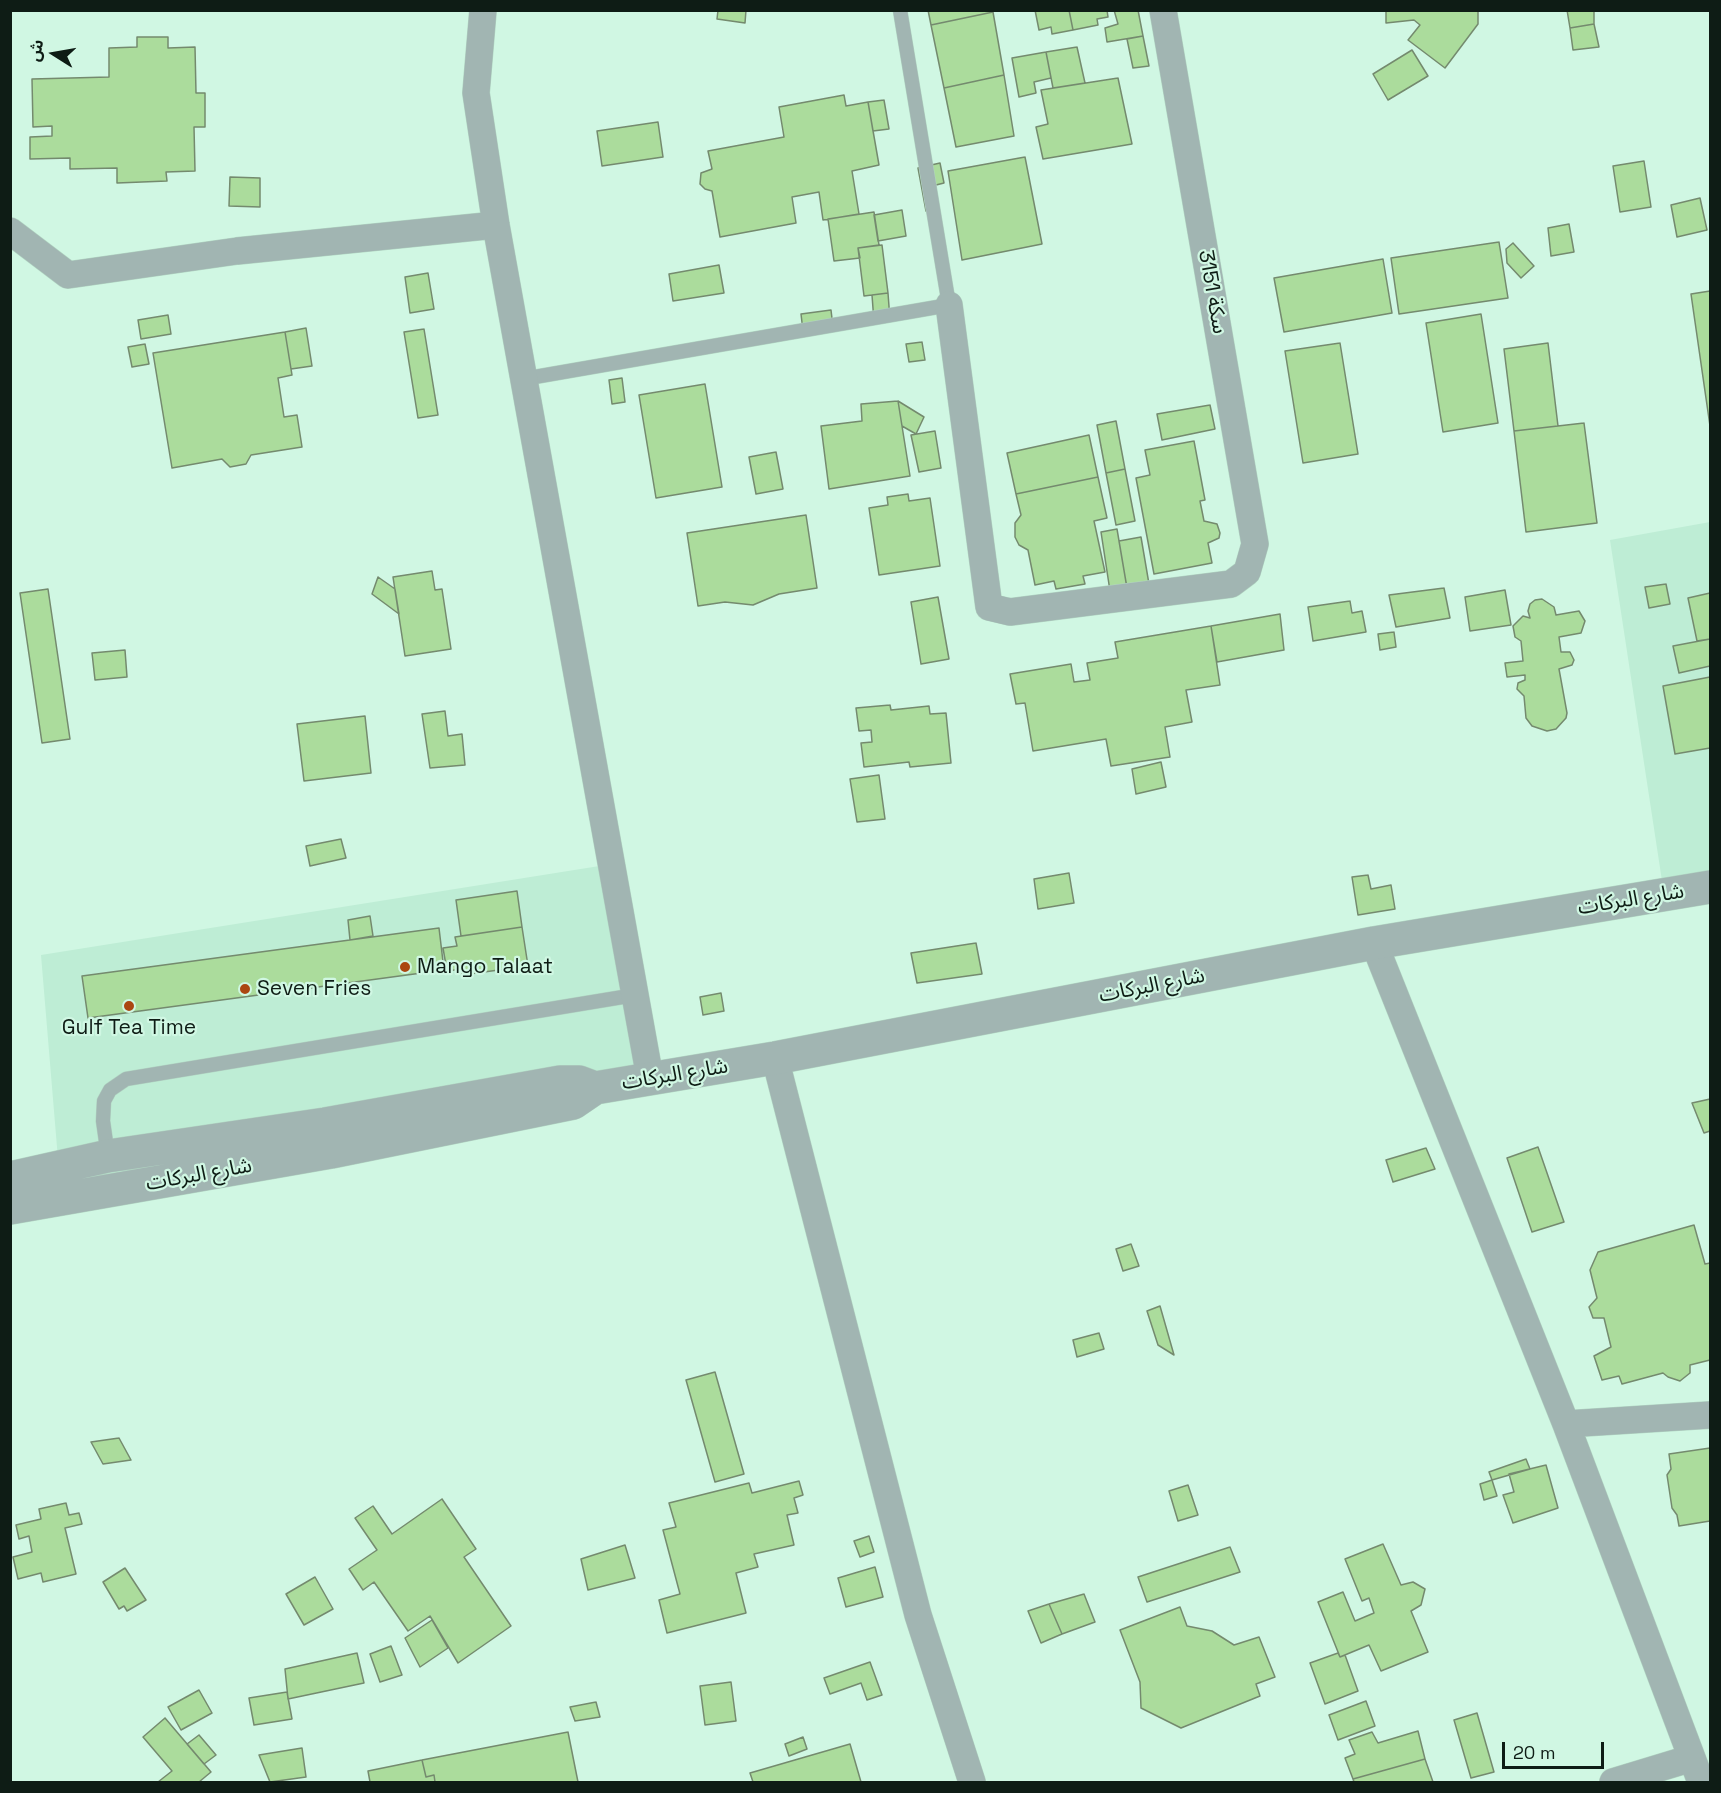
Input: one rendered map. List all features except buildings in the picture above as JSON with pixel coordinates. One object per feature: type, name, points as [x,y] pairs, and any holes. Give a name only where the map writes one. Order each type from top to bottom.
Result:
[{"type":"street","points":[[483,10],[476,93],[496,225],[650,1078]]},
{"type":"street","name":"سكة 3151","points":[[949,304],[989,607],[1010,612],[1231,584],[1247,572],[1255,543],[1163,10]]},
{"type":"street","points":[[10,231],[68,275],[237,251],[496,225]]},
{"type":"street","name":"شارع البركات","points":[[10,1208],[331,1152],[573,1103],[595,1088],[775,1058],[1374,943],[1710,887]]},
{"type":"street","points":[[1374,943],[1566,1424],[1697,1770],[1613,1782]]},
{"type":"street","points":[[775,1058],[918,1615],[972,1782]]},
{"type":"street","name":"شارع البركات","points":[[10,1178],[108,1156],[325,1124],[560,1082],[579,1082],[595,1088]]},
{"type":"street","points":[[10,1193],[103,1173],[107,1168],[108,1156]]},
{"type":"street","points":[[1566,1424],[1710,1415]]},
{"type":"lane","points":[[523,379],[949,304],[900,10]]},
{"type":"lane","points":[[108,1156],[103,1121],[105,1101],[110,1090],[126,1079],[635,995]]},
{"type":"shaded area","points":[[1710,522],[1710,887],[1664,894],[1610,540]]},
{"type":"shaded area","points":[[612,864],[650,1078],[60,1183],[41,955]]},
{"type":"place","name":"Mango Talaat","points":[[405,967]]},
{"type":"place","name":"Seven Fries","points":[[245,989]]},
{"type":"place","name":"Gulf Tea Time","points":[[129,1006]]}]
